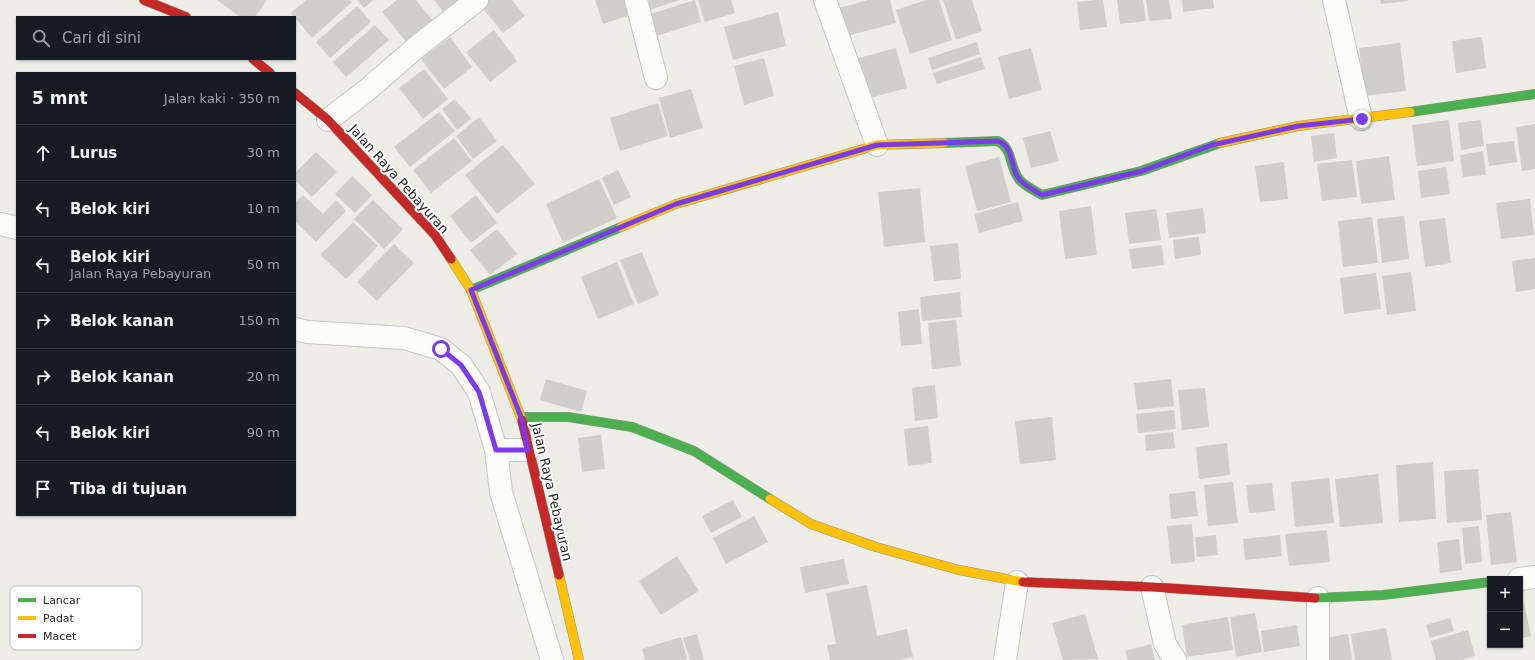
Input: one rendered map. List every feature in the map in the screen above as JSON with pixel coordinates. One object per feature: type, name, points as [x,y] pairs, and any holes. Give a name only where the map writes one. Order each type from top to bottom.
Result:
[{"type":"street","points":[[144,0],[184,16]]},
{"type":"street","points":[[328,120],[367,90],[419,45],[477,0]]},
{"type":"street","points":[[636,0],[656,78]]},
{"type":"street","points":[[825,0],[877,145]]},
{"type":"street","points":[[1334,0],[1362,119]]},
{"type":"street","points":[[254,60],[269,72]]},
{"type":"street","name":"Jalan Raya Pebayuran","points":[[296,94],[328,120],[435,235],[471,290],[521,417],[579,660]]},
{"type":"street","points":[[471,290],[676,204],[877,145],[1002,142],[1007,148],[1017,177],[1042,195],[1142,171],[1212,145],[1298,126],[1362,119],[1535,94]]},
{"type":"street","points":[[0,224],[16,228]]},
{"type":"street","points":[[296,330],[404,338],[441,349],[461,365],[479,392],[496,450],[501,492],[552,660]]},
{"type":"street","points":[[521,417],[568,417],[632,427],[694,451],[811,524],[876,547],[959,570],[1017,582],[1152,587],[1318,598],[1383,595],[1487,582]]},
{"type":"street","points":[[496,450],[528,450]]},
{"type":"street","points":[[1523,578],[1535,576]]},
{"type":"street","points":[[1005,660],[1017,582]]},
{"type":"street","points":[[1152,587],[1165,644],[1175,660]]},
{"type":"street","points":[[1318,598],[1318,660]]},
{"type":"building","points":[[217,0],[267,0],[256,16],[239,16]]},
{"type":"building","points":[[306,0],[350,0],[352,2],[312,38],[296,19],[296,16],[294,16],[291,13]]},
{"type":"building","points":[[357,0],[373,0],[364,8]]},
{"type":"building","points":[[397,0],[416,0],[434,22],[407,43],[382,12]]},
{"type":"building","points":[[434,0],[463,0],[445,14]]},
{"type":"building","points":[[489,0],[512,0],[525,16],[503,33],[481,6]]},
{"type":"building","points":[[595,0],[625,0],[630,15],[603,24]]},
{"type":"building","points":[[639,0],[680,0],[643,12]]},
{"type":"building","points":[[695,0],[701,22],[653,37],[647,15]]},
{"type":"building","points":[[698,0],[731,0],[735,13],[705,22]]},
{"type":"building","points":[[868,0],[890,0],[896,23],[847,36],[839,8]]},
{"type":"building","points":[[926,0],[939,0],[952,40],[910,54],[896,10]]},
{"type":"building","points":[[943,0],[972,0],[982,31],[956,40]]},
{"type":"building","points":[[1103,0],[1107,27],[1080,30],[1077,2]]},
{"type":"building","points":[[1117,0],[1143,0],[1146,21],[1120,24]]},
{"type":"building","points":[[1146,0],[1169,0],[1172,19],[1149,21]]},
{"type":"building","points":[[1182,0],[1213,0],[1214,8],[1183,12]]},
{"type":"building","points":[[1380,0],[1408,0],[1408,1],[1381,4]]},
{"type":"building","points":[[357,6],[371,22],[330,58],[316,42]]},
{"type":"building","points":[[778,12],[786,46],[733,60],[724,27]]},
{"type":"building","points":[[375,25],[389,40],[346,77],[333,62]]},
{"type":"building","points":[[494,30],[517,61],[490,82],[466,52]]},
{"type":"building","points":[[450,37],[472,67],[444,89],[421,59]]},
{"type":"building","points":[[1482,37],[1486,68],[1456,73],[1452,41]]},
{"type":"building","points":[[977,42],[980,54],[932,70],[928,58]]},
{"type":"building","points":[[1400,43],[1406,91],[1364,96],[1359,48]]},
{"type":"building","points":[[896,48],[907,88],[866,99],[855,59]]},
{"type":"building","points":[[1031,48],[1042,90],[1009,99],[998,57]]},
{"type":"building","points":[[981,57],[985,69],[937,84],[933,73]]},
{"type":"building","points":[[764,58],[774,96],[744,105],[734,66]]},
{"type":"building","points":[[424,69],[448,99],[423,119],[399,88]]},
{"type":"building","points":[[691,89],[703,128],[670,138],[659,98]]},
{"type":"building","points":[[455,99],[471,119],[457,130],[442,109]]},
{"type":"building","points":[[658,103],[668,136],[620,151],[610,118]]},
{"type":"building","points":[[439,112],[455,131],[410,167],[394,147]]},
{"type":"building","points":[[479,117],[497,141],[473,159],[456,136]]},
{"type":"building","points":[[1449,120],[1454,161],[1417,166],[1412,125]]},
{"type":"building","points":[[1481,120],[1484,146],[1461,150],[1458,123]]},
{"type":"building","points":[[1535,124],[1535,169],[1522,171],[1516,127]]},
{"type":"building","points":[[1050,131],[1059,161],[1031,168],[1023,138]]},
{"type":"building","points":[[1334,133],[1337,158],[1314,162],[1311,136]]},
{"type":"building","points":[[454,138],[472,161],[431,193],[413,170]]},
{"type":"building","points":[[1514,141],[1517,162],[1489,166],[1486,144]]},
{"type":"building","points":[[503,145],[535,184],[497,214],[465,175]]},
{"type":"building","points":[[1483,151],[1486,175],[1463,177],[1460,155]]},
{"type":"building","points":[[316,152],[337,172],[312,197],[296,181],[296,172]]},
{"type":"building","points":[[1389,156],[1395,200],[1361,204],[1356,161]]},
{"type":"building","points":[[999,157],[1011,202],[977,211],[965,166]]},
{"type":"building","points":[[1352,160],[1357,197],[1322,201],[1317,164]]},
{"type":"building","points":[[1284,162],[1288,199],[1260,202],[1255,166]]},
{"type":"building","points":[[1446,167],[1450,194],[1421,198],[1418,171]]},
{"type":"building","points":[[618,170],[631,197],[614,205],[602,178]]},
{"type":"building","points":[[352,176],[372,195],[355,213],[335,194]]},
{"type":"building","points":[[599,179],[617,218],[563,243],[546,204]]},
{"type":"building","points":[[920,188],[925,242],[884,247],[878,192]]},
{"type":"building","points":[[303,195],[323,214],[336,200],[346,211],[316,242],[296,222],[296,202]]},
{"type":"building","points":[[476,195],[497,223],[471,243],[450,216]]},
{"type":"building","points":[[1530,199],[1534,235],[1501,239],[1496,203]]},
{"type":"building","points":[[373,200],[403,229],[384,249],[354,219]]},
{"type":"building","points":[[1018,202],[1023,221],[979,233],[974,214]]},
{"type":"building","points":[[1091,206],[1097,255],[1065,259],[1059,211]]},
{"type":"building","points":[[1203,208],[1206,233],[1169,238],[1166,213]]},
{"type":"building","points":[[1156,209],[1161,240],[1129,244],[1125,213]]},
{"type":"building","points":[[1404,216],[1409,259],[1382,263],[1377,219]]},
{"type":"building","points":[[1372,217],[1378,263],[1343,267],[1338,221]]},
{"type":"building","points":[[1445,218],[1451,263],[1425,267],[1419,221]]},
{"type":"building","points":[[353,222],[378,246],[346,279],[320,255]]},
{"type":"building","points":[[497,229],[517,254],[490,275],[470,250]]},
{"type":"building","points":[[1199,237],[1201,255],[1175,259],[1173,240]]},
{"type":"building","points":[[958,243],[961,279],[934,281],[930,246]]},
{"type":"building","points":[[394,244],[414,263],[377,301],[357,282]]},
{"type":"building","points":[[1162,245],[1164,265],[1132,269],[1129,249]]},
{"type":"building","points":[[642,252],[659,295],[638,304],[620,260]]},
{"type":"building","points":[[1535,258],[1535,289],[1516,292],[1512,261]]},
{"type":"building","points":[[617,262],[634,304],[598,319],[581,277]]},
{"type":"building","points":[[1411,272],[1416,311],[1387,315],[1382,276]]},
{"type":"building","points":[[1376,273],[1381,309],[1344,314],[1340,278]]},
{"type":"building","points":[[960,292],[962,317],[922,321],[920,297]]},
{"type":"building","points":[[919,309],[922,344],[901,346],[898,312]]},
{"type":"building","points":[[956,320],[961,366],[932,369],[928,323]]},
{"type":"building","points":[[546,379],[587,391],[581,412],[540,400]]},
{"type":"building","points":[[1171,379],[1174,406],[1137,410],[1134,383]]},
{"type":"building","points":[[935,385],[938,418],[915,421],[912,388]]},
{"type":"building","points":[[1205,388],[1209,427],[1182,430],[1178,390]]},
{"type":"building","points":[[1174,410],[1176,429],[1138,433],[1136,414]]},
{"type":"building","points":[[1052,417],[1056,460],[1020,464],[1015,421]]},
{"type":"building","points":[[928,426],[932,463],[908,466],[904,429]]},
{"type":"building","points":[[1173,432],[1175,448],[1146,451],[1145,435]]},
{"type":"building","points":[[601,435],[605,469],[582,472],[578,438]]},
{"type":"building","points":[[1227,443],[1230,475],[1199,479],[1196,447]]},
{"type":"building","points":[[1433,462],[1436,519],[1399,522],[1396,465]]},
{"type":"building","points":[[1478,469],[1482,520],[1447,523],[1444,471]]},
{"type":"building","points":[[1378,474],[1383,523],[1340,527],[1335,479]]},
{"type":"building","points":[[1329,478],[1334,523],[1295,527],[1291,482]]},
{"type":"building","points":[[1233,482],[1238,523],[1208,526],[1204,485]]},
{"type":"building","points":[[1272,483],[1275,511],[1249,513],[1246,485]]},
{"type":"building","points":[[1195,491],[1198,516],[1171,519],[1169,494]]},
{"type":"building","points":[[733,500],[742,517],[711,533],[702,516]]},
{"type":"building","points":[[1511,512],[1517,562],[1491,565],[1486,515]]},
{"type":"building","points":[[754,516],[768,542],[726,564],[713,538]]},
{"type":"building","points":[[1192,524],[1195,562],[1171,564],[1167,526]]},
{"type":"building","points":[[1479,526],[1482,562],[1465,564],[1462,528]]},
{"type":"building","points":[[1327,530],[1330,562],[1289,566],[1285,534]]},
{"type":"building","points":[[1216,535],[1218,555],[1197,557],[1195,537]]},
{"type":"building","points":[[1280,535],[1282,556],[1245,560],[1243,539]]},
{"type":"building","points":[[1459,539],[1462,570],[1440,573],[1437,542]]},
{"type":"building","points":[[677,556],[699,591],[661,615],[639,581]]},
{"type":"building","points":[[844,559],[849,584],[805,593],[800,567]]},
{"type":"building","points":[[867,585],[877,636],[907,629],[913,657],[899,660],[830,660],[827,645],[836,644],[826,593]]},
{"type":"building","points":[[1523,598],[1531,636],[1523,638]]},
{"type":"building","points":[[1255,613],[1262,652],[1236,657],[1230,617]]},
{"type":"building","points":[[1085,614],[1098,659],[1063,660],[1052,623]]},
{"type":"building","points":[[1228,617],[1233,650],[1187,657],[1182,625]]},
{"type":"building","points":[[1450,618],[1454,631],[1430,638],[1426,625]]},
{"type":"building","points":[[1297,625],[1300,646],[1264,652],[1261,631]]},
{"type":"building","points":[[1386,628],[1392,660],[1355,660],[1351,634]]},
{"type":"building","points":[[1468,630],[1475,656],[1461,660],[1436,660],[1431,641]]},
{"type":"building","points":[[697,634],[704,660],[690,660],[683,638]]},
{"type":"building","points":[[1348,634],[1352,660],[1315,660],[1312,640]]},
{"type":"building","points":[[681,637],[687,659],[645,660],[642,649]]},
{"type":"building","points":[[1151,644],[1155,660],[1128,660],[1125,651]]},
{"type":"traffic: fast","points":[[1410,112],[1535,94]]},
{"type":"traffic: fast","points":[[944,143],[998,141],[1003,144],[1009,153],[1019,179],[1026,186],[1042,195],[1141,171],[1220,143]]},
{"type":"traffic: fast","points":[[471,290],[621,227]]},
{"type":"traffic: fast","points":[[521,417],[568,417],[632,427],[694,451],[770,499]]},
{"type":"traffic: fast","points":[[1315,598],[1383,595],[1487,582]]},
{"type":"traffic: slow","points":[[1220,143],[1298,126],[1410,112]]},
{"type":"traffic: slow","points":[[621,227],[676,204],[877,145],[944,143]]},
{"type":"traffic: slow","points":[[451,259],[471,290],[522,420]]},
{"type":"traffic: slow","points":[[770,499],[811,524],[876,547],[959,570],[1023,582]]},
{"type":"traffic: slow","points":[[559,575],[579,660]]},
{"type":"traffic: jam","points":[[144,0],[184,16]]},
{"type":"traffic: jam","points":[[254,60],[269,72]]},
{"type":"traffic: jam","points":[[296,94],[328,120],[435,235],[451,259]]},
{"type":"traffic: jam","points":[[522,420],[559,575]]},
{"type":"traffic: jam","points":[[1023,582],[1152,587],[1315,598]]},
{"type":"route","points":[[441,349],[461,365],[479,392],[496,450],[528,450],[521,417],[471,290],[586,240],[676,204],[877,145],[998,141],[1002,142],[1007,148],[1017,177],[1042,195],[1066,188],[1142,171],[1212,145],[1298,126],[1362,119]]}]
